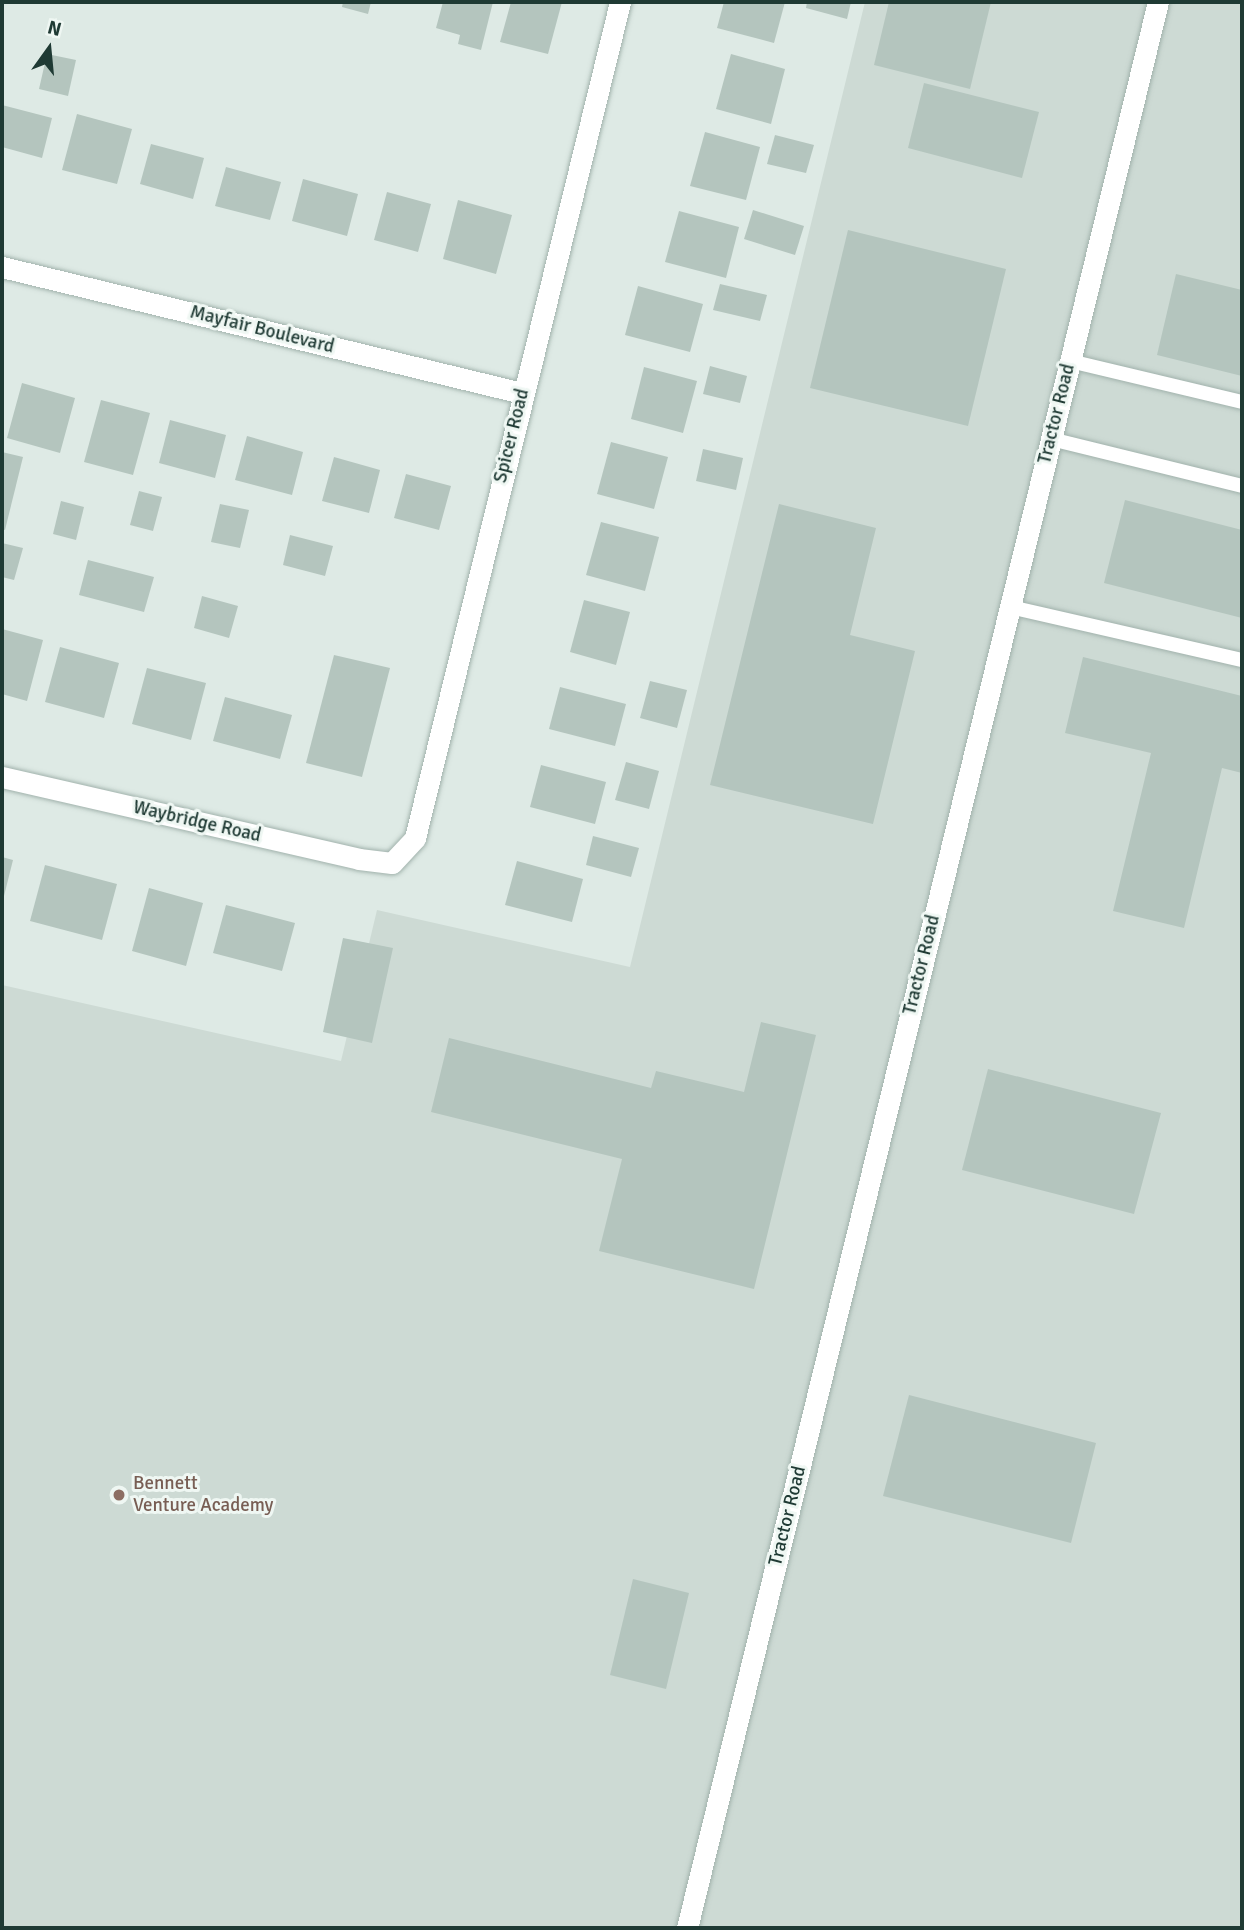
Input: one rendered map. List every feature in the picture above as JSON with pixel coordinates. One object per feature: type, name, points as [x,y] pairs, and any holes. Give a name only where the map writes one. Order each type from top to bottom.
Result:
[{"type":"street","name":"Spicer Road","points":[[393,863],[415,838],[620,2]]},
{"type":"street","name":"Tractor Road","points":[[687,1928],[1158,2]]},
{"type":"street","name":"Mayfair Boulevard","points":[[2,267],[522,393]]},
{"type":"street","name":"Waybridge Road","points":[[2,777],[359,859],[393,863]]},
{"type":"lane","points":[[1070,361],[1242,402]]},
{"type":"lane","points":[[1051,439],[1242,486]]},
{"type":"lane","points":[[1010,607],[1242,660]]},
{"type":"shaded area","points":[[865,2],[1242,2],[1242,1928],[2,1928],[2,985],[341,1061],[377,910],[630,967]]},
{"type":"building","points":[[343,2],[371,2],[368,14],[342,7]]},
{"type":"building","points":[[443,2],[493,2],[481,50],[458,44],[460,35],[436,28]]},
{"type":"building","points":[[511,2],[562,2],[548,54],[500,42]]},
{"type":"building","points":[[724,2],[785,2],[774,43],[717,28]]},
{"type":"building","points":[[807,2],[851,2],[847,19],[806,8]]},
{"type":"building","points":[[889,2],[991,2],[970,89],[874,65]]},
{"type":"building","points":[[47,54],[76,60],[68,96],[39,89]]},
{"type":"building","points":[[731,54],[785,69],[771,124],[716,109]]},
{"type":"building","points":[[924,83],[1039,112],[1022,178],[908,148]]},
{"type":"building","points":[[2,105],[52,118],[42,158],[2,147]]},
{"type":"building","points":[[77,114],[132,129],[117,184],[62,170]]},
{"type":"building","points":[[705,132],[760,147],[746,200],[690,186]]},
{"type":"building","points":[[775,135],[814,145],[806,173],[767,164]]},
{"type":"building","points":[[151,144],[204,158],[193,199],[140,184]]},
{"type":"building","points":[[226,167],[281,182],[270,220],[215,206]]},
{"type":"building","points":[[303,179],[358,194],[347,236],[292,221]]},
{"type":"building","points":[[387,192],[431,204],[418,252],[374,240]]},
{"type":"building","points":[[458,200],[512,215],[496,274],[443,259]]},
{"type":"building","points":[[753,210],[804,226],[795,255],[744,239]]},
{"type":"building","points":[[679,211],[739,227],[726,278],[665,262]]},
{"type":"building","points":[[848,230],[1006,269],[968,426],[810,388]]},
{"type":"building","points":[[1176,274],[1242,290],[1242,376],[1157,355]]},
{"type":"building","points":[[720,284],[767,295],[760,321],[713,310]]},
{"type":"building","points":[[638,286],[703,304],[690,352],[625,335]]},
{"type":"building","points":[[710,366],[747,376],[740,403],[703,394]]},
{"type":"building","points":[[644,367],[697,381],[683,433],[631,419]]},
{"type":"building","points":[[22,383],[75,398],[60,453],[7,438]]},
{"type":"building","points":[[101,400],[150,413],[133,475],[84,462]]},
{"type":"building","points":[[170,420],[226,435],[215,478],[159,463]]},
{"type":"building","points":[[247,436],[303,452],[292,495],[235,480]]},
{"type":"building","points":[[611,442],[668,457],[654,509],[597,494]]},
{"type":"building","points":[[703,449],[743,458],[736,490],[696,481]]},
{"type":"building","points":[[2,452],[23,457],[5,530],[2,529]]},
{"type":"building","points":[[334,457],[380,470],[369,513],[322,501]]},
{"type":"building","points":[[406,474],[451,486],[439,530],[394,518]]},
{"type":"building","points":[[139,491],[162,497],[153,531],[130,525]]},
{"type":"building","points":[[1125,500],[1242,530],[1242,618],[1104,583]]},
{"type":"building","points":[[61,501],[84,507],[76,540],[53,534]]},
{"type":"building","points":[[220,504],[249,510],[240,548],[211,542]]},
{"type":"building","points":[[779,504],[876,528],[850,635],[915,651],[873,824],[710,785]]},
{"type":"building","points":[[601,522],[659,537],[645,591],[586,575]]},
{"type":"building","points":[[290,535],[333,546],[325,576],[283,565]]},
{"type":"building","points":[[2,543],[23,548],[14,580],[2,577]]},
{"type":"building","points":[[88,560],[154,577],[144,612],[79,595]]},
{"type":"building","points":[[202,596],[238,606],[229,638],[194,628]]},
{"type":"building","points":[[584,600],[630,612],[616,665],[570,652]]},
{"type":"building","points":[[2,629],[43,640],[27,701],[2,694]]},
{"type":"building","points":[[60,647],[119,663],[104,718],[45,702]]},
{"type":"building","points":[[334,655],[390,668],[362,777],[306,763]]},
{"type":"building","points":[[1083,657],[1242,696],[1242,773],[1222,768],[1184,928],[1113,911],[1151,753],[1065,733]]},
{"type":"building","points":[[147,668],[206,683],[191,740],[132,724]]},
{"type":"building","points":[[650,681],[687,690],[677,728],[640,718]]},
{"type":"building","points":[[560,687],[626,704],[615,746],[549,729]]},
{"type":"building","points":[[225,697],[292,715],[280,759],[213,741]]},
{"type":"building","points":[[626,762],[659,771],[649,809],[615,800]]},
{"type":"building","points":[[541,765],[606,782],[595,824],[530,807]]},
{"type":"building","points":[[593,836],[639,848],[631,877],[586,865]]},
{"type":"building","points":[[2,857],[13,860],[3,900],[2,900]]},
{"type":"building","points":[[517,861],[583,879],[572,922],[505,905]]},
{"type":"building","points":[[45,865],[117,884],[102,940],[30,921]]},
{"type":"building","points":[[149,888],[203,903],[186,966],[132,951]]},
{"type":"building","points":[[226,905],[295,923],[282,971],[213,953]]},
{"type":"building","points":[[343,938],[393,948],[372,1043],[323,1032]]},
{"type":"building","points":[[761,1022],[816,1035],[754,1289],[599,1251],[622,1159],[431,1112],[449,1038],[651,1088],[656,1071],[744,1092]]},
{"type":"building","points":[[988,1069],[1161,1113],[1134,1214],[962,1170]]},
{"type":"building","points":[[909,1395],[1096,1443],[1071,1543],[883,1496]]},
{"type":"building","points":[[633,1579],[689,1593],[666,1689],[610,1675]]},
{"type":"place","name":"Bennett Venture Academy","points":[[119,1495]]}]
